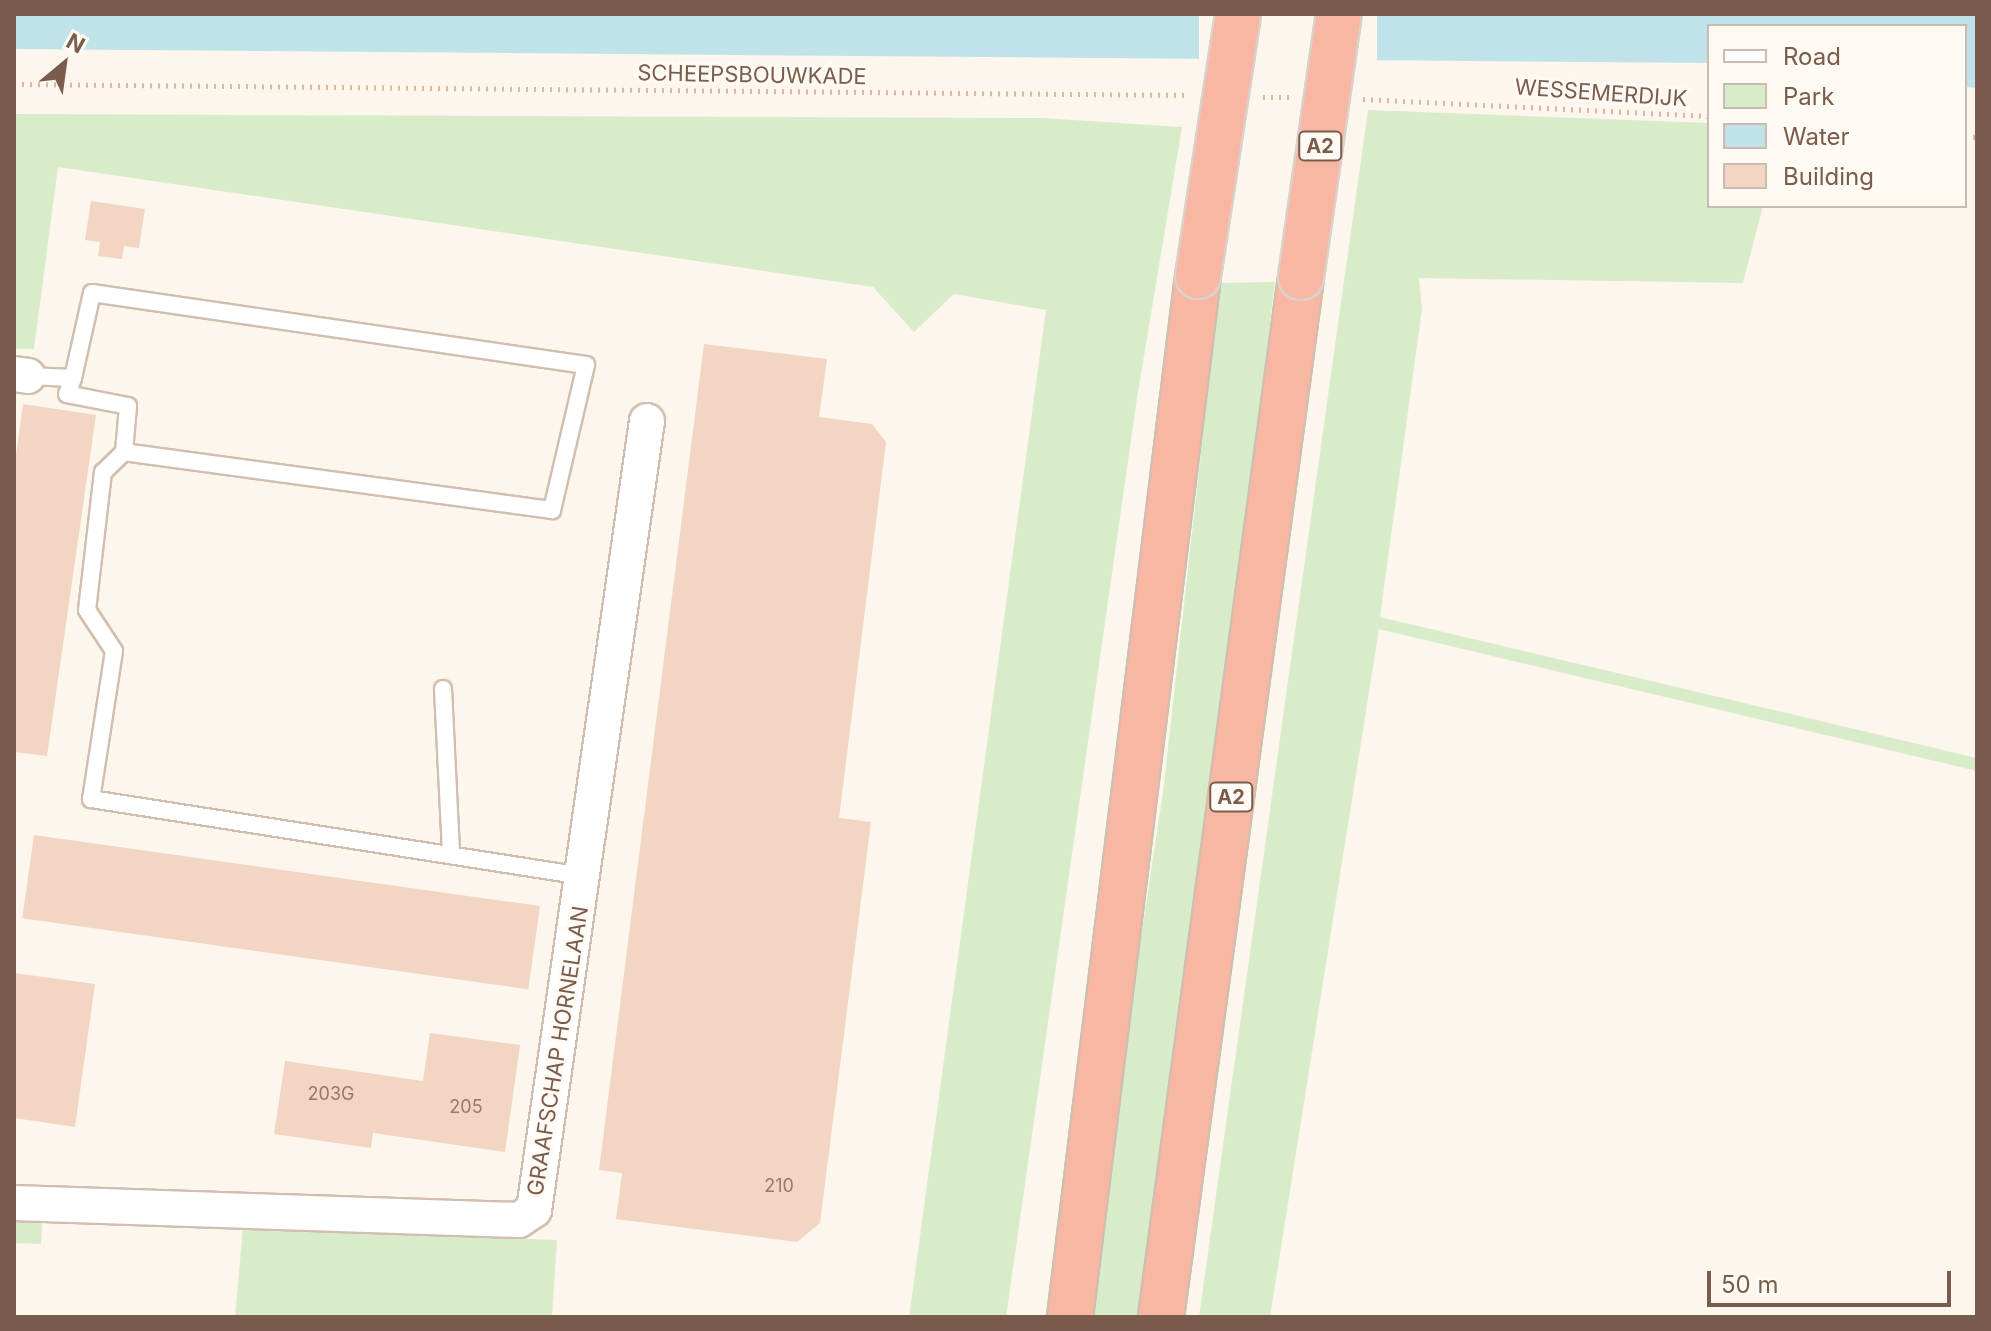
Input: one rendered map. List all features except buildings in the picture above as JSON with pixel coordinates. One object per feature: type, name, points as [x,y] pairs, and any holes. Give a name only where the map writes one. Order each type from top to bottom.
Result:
[{"type":"highway","points":[[1070,1317],[1198,276],[1238,14]]},
{"type":"highway","name":"A2","points":[[1161,1317],[1339,14]]},
{"type":"street","name":"GRAAFSCHAP HORNELAAN","points":[[14,1203],[519,1220],[534,1210],[647,421]]},
{"type":"lane","points":[[124,452],[552,510],[586,365],[92,293],[67,394],[128,406],[124,452],[103,472],[87,610],[114,651],[91,799],[584,876]]},
{"type":"lane","points":[[21,375],[73,378]]},
{"type":"lane","points":[[443,689],[451,855]]},
{"type":"path","name":"SCHEEPSBOUWKADE","points":[[14,84],[1199,96]]},
{"type":"path","points":[[1245,96],[1306,98]]},
{"type":"path","name":"WESSEMERDIJK","points":[[1352,99],[1491,102],[1707,116]]},
{"type":"green space","points":[[1368,110],[1707,123],[1707,208],[1762,208],[1743,283],[1419,278],[1422,309],[1380,617],[1977,758],[1977,771],[1379,629],[1270,1317],[1199,1317]]},
{"type":"green space","points":[[14,114],[1042,118],[1182,127],[1137,398],[1006,1317],[909,1317],[1046,310],[954,294],[914,332],[873,287],[58,167],[34,349],[14,349]]},
{"type":"green space","points":[[1275,282],[1191,979],[1142,1317],[1084,1317],[1163,792],[1220,283]]},
{"type":"green space","points":[[14,1218],[42,1219],[41,1244],[14,1243]]},
{"type":"green space","points":[[243,1228],[557,1240],[552,1317],[235,1317]]},
{"type":"water","points":[[14,14],[1977,14],[1977,88],[1967,87],[1967,24],[1707,24],[1707,63],[14,49]]},
{"type":"pier","points":[[1199,14],[1377,14],[1377,62],[1199,62]]}]
